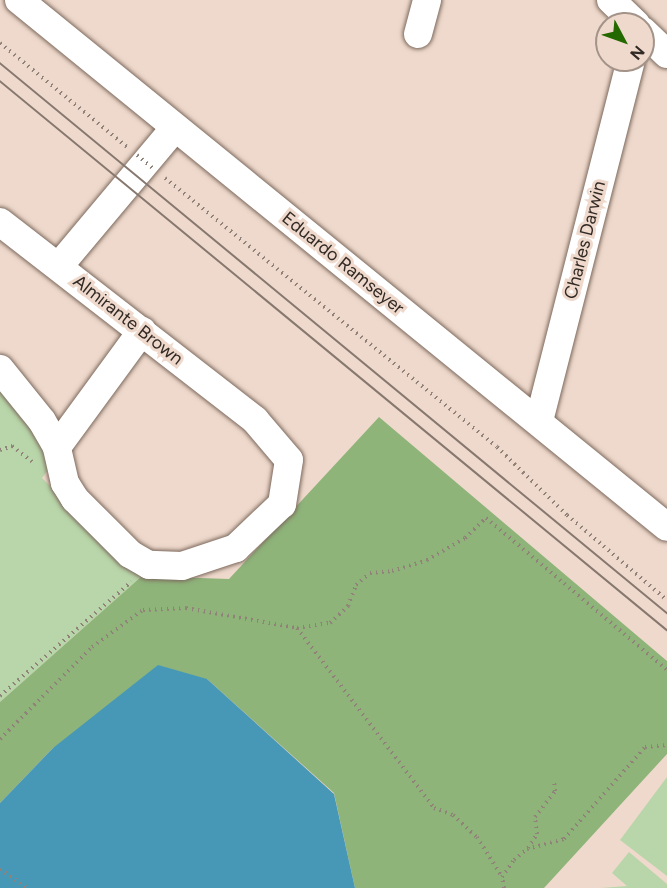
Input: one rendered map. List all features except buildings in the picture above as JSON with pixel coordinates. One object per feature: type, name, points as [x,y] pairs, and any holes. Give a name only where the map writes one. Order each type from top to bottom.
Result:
[{"type":"street","name":"Eduardo Ramseyer","points":[[19,0],[667,527]]},
{"type":"street","points":[[418,34],[427,0]]},
{"type":"street","points":[[611,0],[624,12]]},
{"type":"street","points":[[655,42],[667,54]]},
{"type":"street","name":"Charles Darwin","points":[[539,421],[629,72]]},
{"type":"street","points":[[59,266],[175,128]]},
{"type":"street","name":"Almirante Brown","points":[[0,222],[255,420],[289,460],[282,504],[236,548],[182,566],[149,565]]},
{"type":"street","points":[[57,447],[142,331]]},
{"type":"street","points":[[0,369],[42,421],[57,447],[65,483],[75,499],[130,554],[149,565]]},
{"type":"path","points":[[0,43],[497,447],[567,515],[667,600]]},
{"type":"path","points":[[0,739],[92,647],[143,610],[186,608],[297,627],[330,623],[348,606],[356,585],[370,573],[392,571],[427,560],[465,538],[486,518],[667,670]]},
{"type":"path","points":[[0,696],[149,565]]},
{"type":"path","points":[[297,627],[434,808],[453,815],[477,837],[502,877],[504,888]]},
{"type":"path","points":[[527,849],[564,839],[645,747],[667,745]]},
{"type":"path","points":[[502,877],[537,834],[535,817],[555,791],[554,781]]},
{"type":"path","points":[[0,869],[27,888]]},
{"type":"green space","points":[[0,383],[31,424],[50,467],[42,478],[142,576],[0,702]]},
{"type":"green space","points":[[379,417],[667,661],[667,754],[544,888],[355,888],[334,793],[207,679],[53,748],[0,803],[0,702],[142,576],[229,579]]},
{"type":"green space","points":[[667,777],[667,876],[620,840]]},
{"type":"green space","points":[[629,852],[667,884],[667,888],[601,888],[627,886],[612,873]]},
{"type":"water","points":[[158,665],[207,679],[334,794],[355,888],[0,888],[0,803],[53,748]]},
{"type":"tram line","points":[[0,63],[667,613]]},
{"type":"tram line","points":[[0,81],[667,630]]}]
